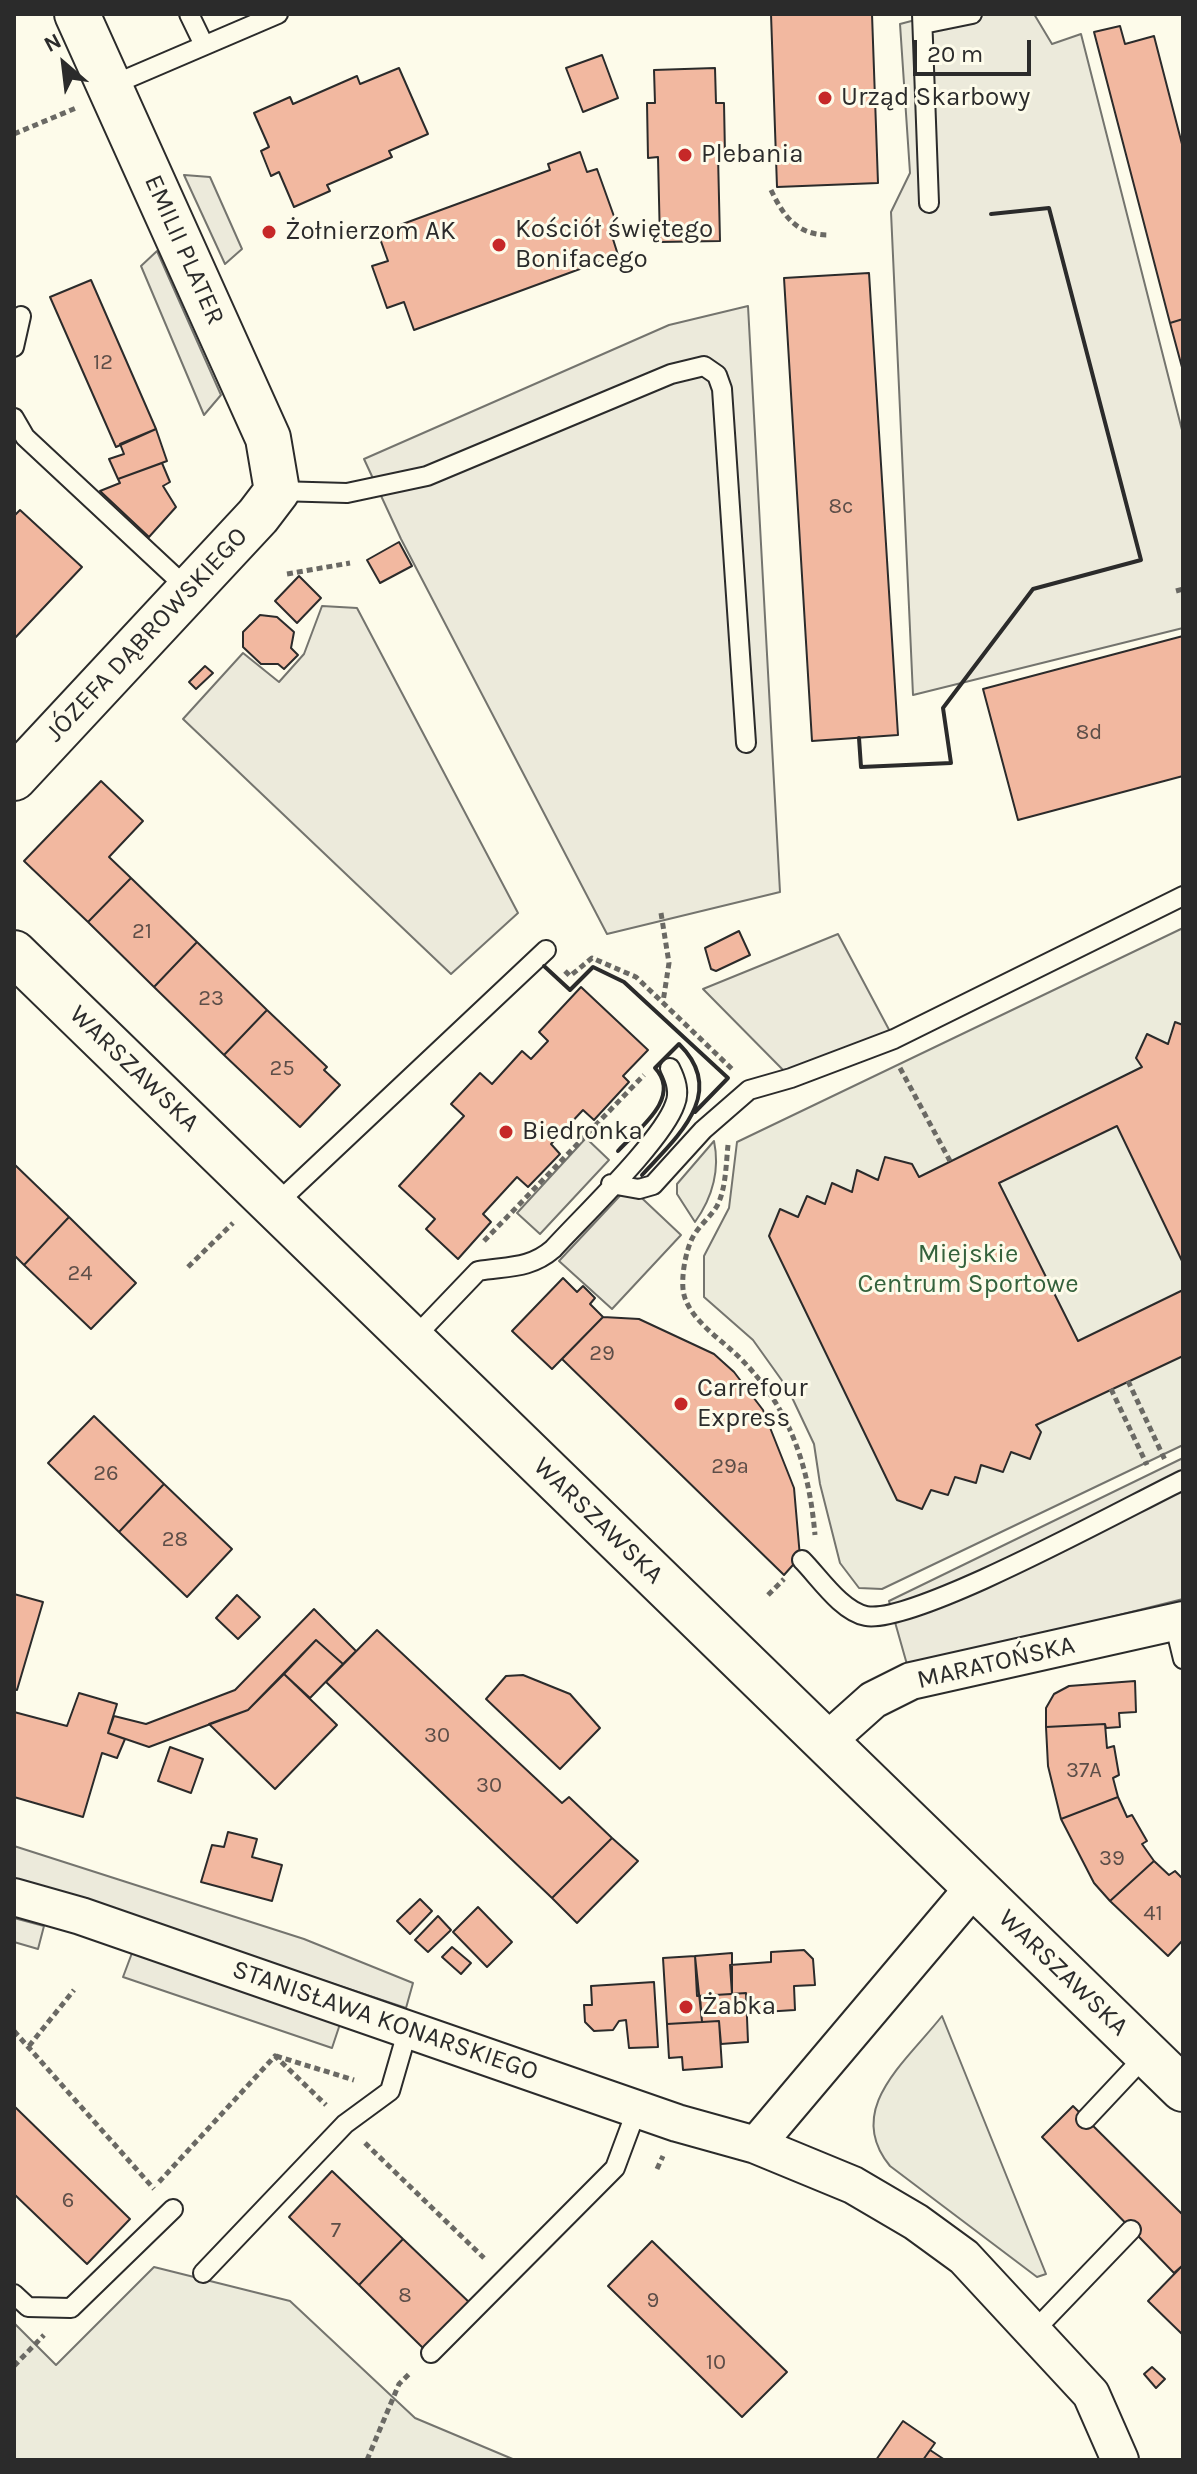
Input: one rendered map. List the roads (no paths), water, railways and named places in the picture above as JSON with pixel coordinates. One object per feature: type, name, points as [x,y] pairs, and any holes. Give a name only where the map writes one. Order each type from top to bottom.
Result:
[{"type":"main road","name":"EMILII PLATER","points":[[77,14],[96,96],[268,438],[277,491]]},
{"type":"main road","name":"JÓZEFA DĄBROWSKIEGO","points":[[14,778],[258,516],[277,491]]},
{"type":"main road","name":"WARSZAWSKA","points":[[14,953],[255,1213],[412,1340],[1183,2089]]},
{"type":"street","name":"MARATOŃSKA","points":[[826,1742],[873,1700],[911,1681],[1178,1621]]},
{"type":"street","points":[[756,2145],[974,1887]]},
{"type":"street","name":"STANISŁAWA KONARSKIEGO","points":[[14,1897],[81,1916],[637,2109],[756,2145],[853,2185],[916,2222],[976,2266],[1091,2394],[1120,2460]]},
{"type":"lane","points":[[189,14],[204,45]]},
{"type":"lane","points":[[96,96],[278,14]]},
{"type":"lane","points":[[929,203],[922,19],[972,14]]},
{"type":"lane","points":[[14,347],[21,316]]},
{"type":"lane","points":[[277,491],[347,493],[427,476],[671,374],[704,366],[717,375],[722,389],[746,743]]},
{"type":"lane","points":[[14,418],[25,437],[188,589]]},
{"type":"lane","points":[[611,1184],[639,1189],[653,1185],[703,1130],[749,1090],[886,1043],[1183,896]]},
{"type":"lane","points":[[255,1213],[546,950]]},
{"type":"lane","points":[[412,1340],[478,1271],[522,1267],[539,1260],[663,1127],[676,1103],[677,1083],[670,1068]]},
{"type":"lane","points":[[802,1560],[848,1607],[864,1616],[893,1616],[936,1600],[1173,1485]]},
{"type":"lane","points":[[1178,1621],[1183,1659]]},
{"type":"lane","points":[[203,2273],[345,2124],[390,2091],[408,2029]]},
{"type":"lane","points":[[1086,2119],[1147,2054]]},
{"type":"lane","points":[[431,2353],[615,2168],[637,2109]]},
{"type":"lane","points":[[14,2294],[28,2307],[71,2308],[173,2209]]},
{"type":"lane","points":[[1034,2331],[1131,2230]]},
{"type":"place","name":"Urząd Skarbowy","points":[[825,98]]},
{"type":"place","name":"Plebania","points":[[685,155]]},
{"type":"place","name":"Żołnierzom AK","points":[[269,232]]},
{"type":"place","name":"Kościół świętego Bonifacego","points":[[499,245]]},
{"type":"place","name":"Biedronka","points":[[506,1132]]},
{"type":"place","name":"Carrefour Express","points":[[681,1404]]},
{"type":"place","name":"Żabka","points":[[686,2007]]},
{"type":"park label","name":"Miejskie Centrum Sportowe","points":[[968,1270]]}]
